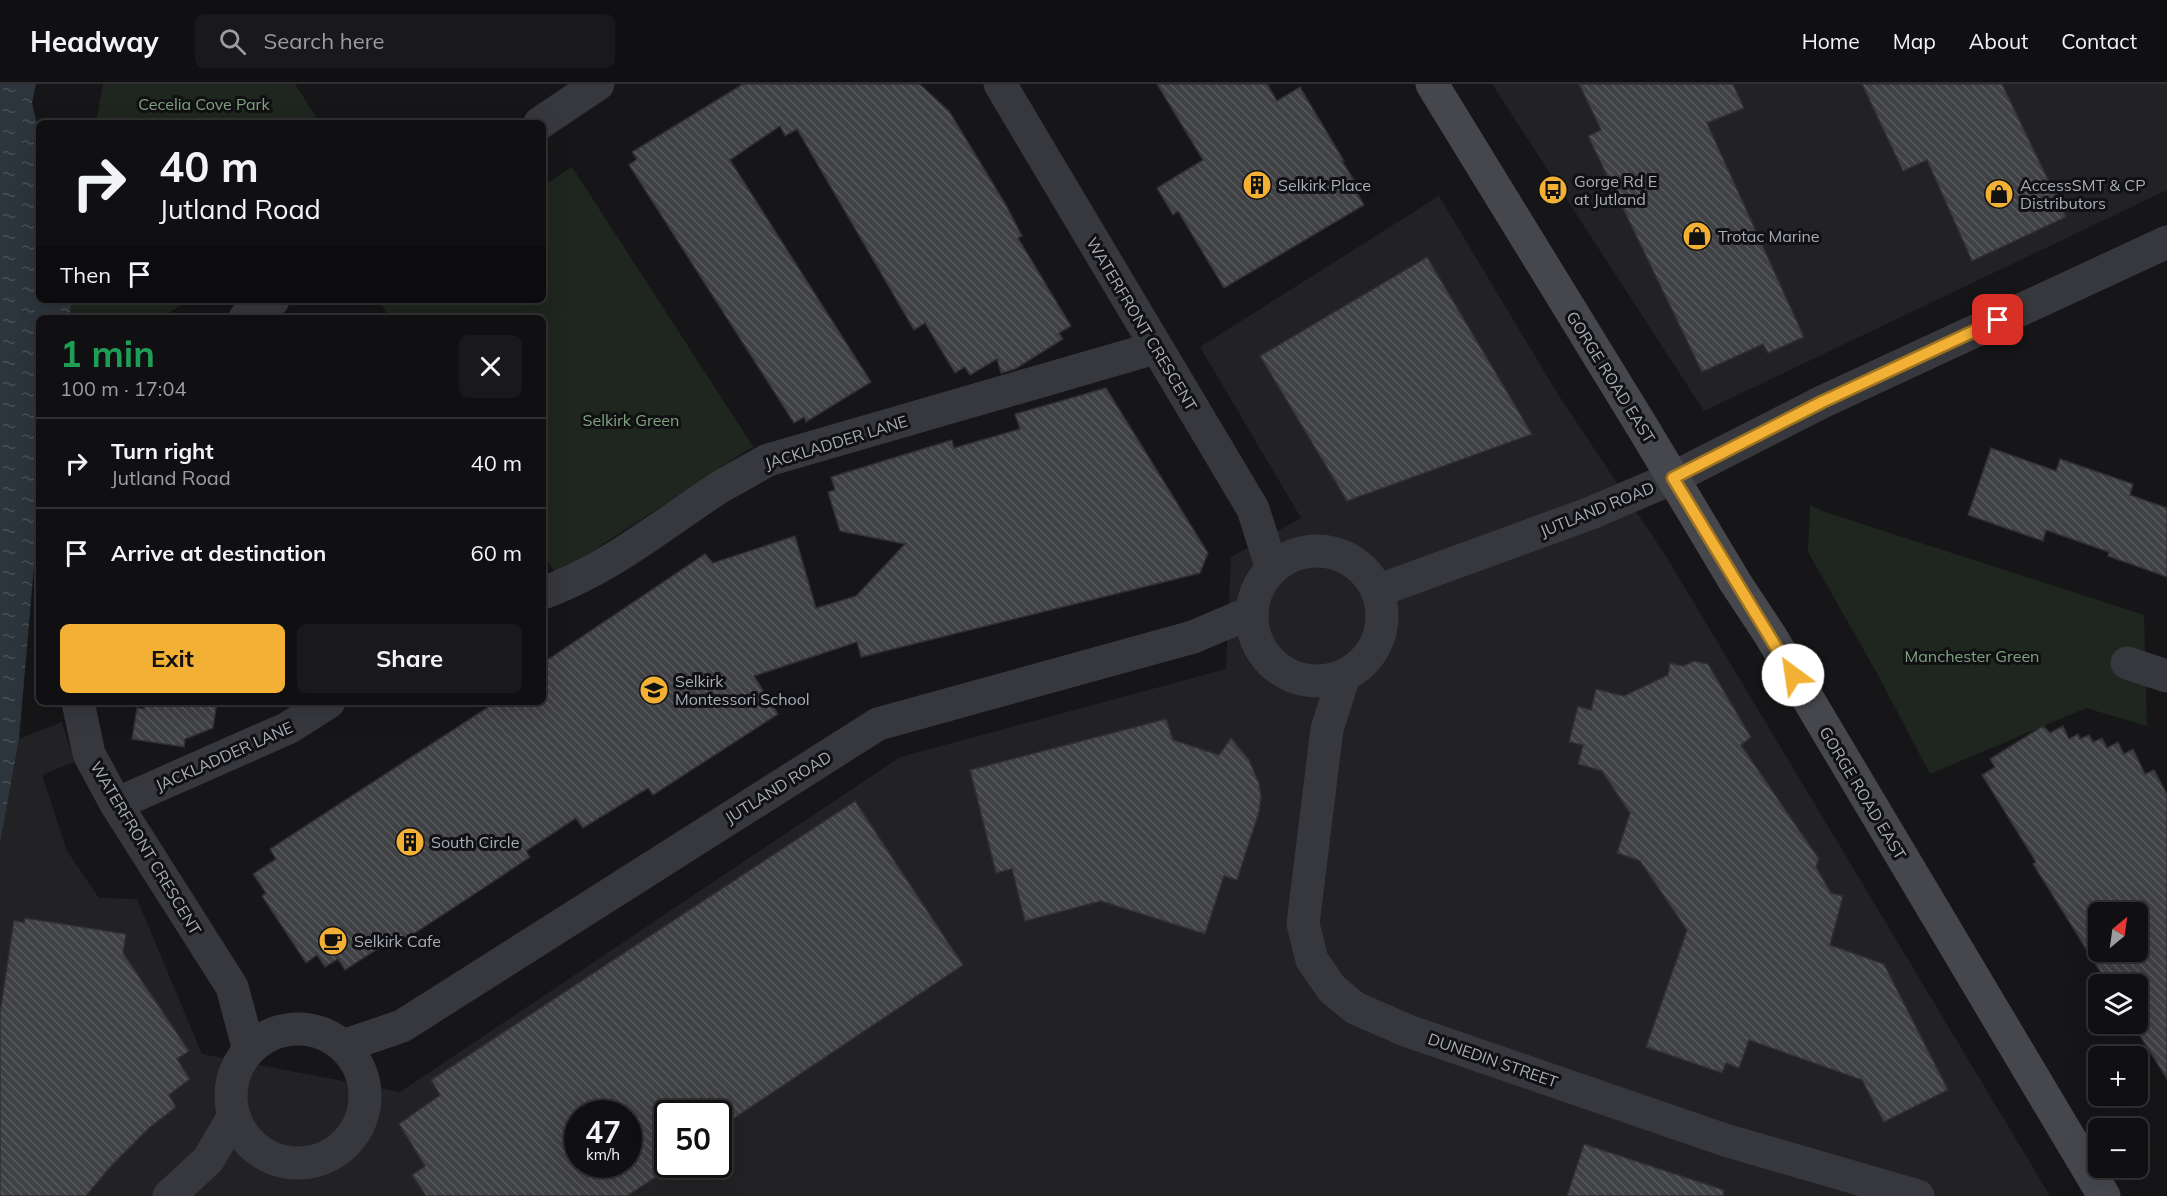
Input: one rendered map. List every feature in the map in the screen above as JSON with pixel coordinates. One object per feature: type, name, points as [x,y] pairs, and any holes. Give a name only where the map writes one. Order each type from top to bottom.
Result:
[{"type":"main road","name":"GORGE ROAD EAST","points":[[1432,84],[1776,645],[2104,1196]]},
{"type":"street","points":[[544,120],[598,84]]},
{"type":"street","name":"WATERFRONT CRESCENT","points":[[1000,84],[1155,348],[1253,509],[1272,569]]},
{"type":"street","name":"JUTLAND ROAD","points":[[1377,591],[1591,513],[1673,478],[1822,402],[2167,242]]},
{"type":"street","points":[[250,315],[268,303]]},
{"type":"street","name":"JACKLADDER LANE","points":[[546,592],[570,583],[615,559],[721,487],[768,460],[1155,348]]},
{"type":"street","points":[[1329,552],[1354,562],[1373,582],[1377,591],[1383,614],[1381,634],[1373,651],[1360,666],[1344,676],[1326,681],[1308,681],[1288,675],[1270,662],[1259,645],[1253,629],[1252,612],[1255,596],[1262,581],[1272,569],[1287,558],[1303,553],[1329,552]]},
{"type":"street","name":"JUTLAND ROAD","points":[[343,1046],[402,1026],[878,724],[1193,638],[1252,612]]},
{"type":"street","name":"JUTLAND ROAD","points":[[1193,638],[1259,645]]},
{"type":"street","points":[[2127,663],[2167,676]]},
{"type":"street","name":"DUNEDIN STREET","points":[[1344,676],[1327,729],[1303,924],[1312,960],[1332,989],[1355,1008],[1408,1031],[1725,1140],[1918,1196]]},
{"type":"street","name":"DUNEDIN STREET","points":[[1308,681],[1327,729]]},
{"type":"street","name":"WATERFRONT CRESCENT","points":[[79,705],[89,754],[116,804],[232,987],[249,1050]]},
{"type":"street","name":"JACKLADDER LANE","points":[[116,804],[288,728],[324,705]]},
{"type":"street","name":"WATERFRONT CRESCENT","points":[[232,987],[283,1030]]},
{"type":"street","name":"JUTLAND ROAD","points":[[363,1078],[402,1026]]},
{"type":"street","points":[[283,1030],[315,1030],[343,1046],[356,1060],[363,1078],[366,1099],[361,1121],[350,1139],[334,1153],[314,1161],[292,1163],[272,1157],[254,1146],[242,1132],[234,1116],[231,1098],[233,1081],[239,1065],[249,1050],[265,1038],[283,1030]]},
{"type":"street","points":[[170,1196],[208,1160],[234,1116]]},
{"type":"street","points":[[208,1160],[254,1146]]},
{"type":"shaded area","points":[[1492,84],[2167,84],[2167,190],[1704,411]]},
{"type":"shaded area","points":[[1439,196],[1559,396],[1664,553],[2050,1196],[0,1196],[0,844],[19,739],[62,722],[74,762],[42,775],[67,851],[99,898],[137,899],[202,1054],[400,1092],[900,757],[1226,669],[1231,557],[1301,518],[1200,347]]},
{"type":"green space","name":"Cecelia Cove Park","points":[[103,84],[295,84],[318,120],[97,120]]},
{"type":"green space","name":"Selkirk Green","points":[[572,167],[754,448],[749,449],[571,565],[554,571],[546,559],[546,315],[388,315],[380,303],[546,303],[546,184]]},
{"type":"green space","points":[[68,303],[184,303],[166,315],[66,315]]},
{"type":"green space","name":"Manchester Green","points":[[1810,505],[1822,511],[2144,615],[2147,726],[2086,708],[1930,774],[1878,675],[1808,552]]},
{"type":"water","points":[[0,84],[36,84],[32,103],[36,120],[36,303],[72,303],[70,315],[36,315],[36,552],[19,739],[0,844]]},
{"type":"building","points":[[743,84],[919,84],[949,111],[1006,205],[1022,236],[1018,238],[1071,326],[1059,333],[1063,339],[1015,369],[1001,373],[997,359],[970,375],[965,367],[955,373],[925,323],[914,330],[797,129],[785,136],[780,126],[730,160],[871,382],[806,422],[804,417],[794,423],[629,165],[637,159],[632,152]]},
{"type":"building","name":"Selkirk Place","points":[[1157,84],[1267,84],[1277,101],[1300,87],[1344,161],[1342,161],[1354,180],[1350,181],[1364,205],[1224,288],[1178,211],[1173,215],[1157,188],[1203,160]]},
{"type":"building","name":"Trotac Marine","points":[[1579,84],[1733,84],[1744,108],[1707,123],[1804,337],[1768,353],[1763,344],[1702,372],[1588,136],[1601,130]]},
{"type":"building","name":"AccessSMT & CP Distributors","points":[[1862,84],[2002,84],[2066,217],[1972,261],[1927,160],[1903,171]]},
{"type":"building","points":[[1427,257],[1532,434],[1347,501],[1260,356]]},
{"type":"building","points":[[1106,388],[1208,553],[1200,573],[861,657],[857,642],[754,676],[778,714],[653,795],[648,788],[583,828],[576,818],[526,851],[530,857],[389,950],[385,944],[345,970],[338,959],[325,967],[317,955],[306,963],[262,896],[266,893],[253,874],[276,859],[270,849],[491,705],[546,705],[546,661],[705,554],[713,563],[795,536],[816,608],[856,596],[905,544],[840,531],[828,492],[835,490],[831,477],[952,440],[954,448],[1020,429],[1015,414]]},
{"type":"building","points":[[1991,448],[2056,471],[2060,459],[2133,484],[2130,495],[2167,508],[2167,577],[2108,556],[2109,552],[2046,530],[2043,541],[1968,515]]},
{"type":"building","points":[[1694,661],[1708,664],[1751,737],[1741,745],[1819,859],[1816,867],[1831,893],[1843,896],[1830,945],[1884,964],[1948,1090],[1884,1122],[1862,1080],[1749,1040],[1739,1068],[1726,1063],[1722,1073],[1646,1047],[1687,930],[1640,861],[1617,853],[1630,813],[1602,771],[1578,764],[1583,745],[1569,742],[1578,706],[1591,710],[1596,689],[1624,696],[1668,675],[1670,663],[1683,666]]},
{"type":"building","points":[[145,705],[217,705],[213,728],[185,739],[184,747],[132,739],[137,708],[144,709]]},
{"type":"building","points":[[1166,719],[1173,740],[1219,755],[1231,738],[1249,760],[1259,783],[1261,797],[1259,812],[1237,880],[1224,876],[1205,934],[1101,901],[1025,921],[1012,869],[996,873],[970,770]]},
{"type":"building","points":[[2043,726],[2050,733],[2063,726],[2069,739],[2078,734],[2080,739],[2089,735],[2093,742],[2102,738],[2107,748],[2118,742],[2124,754],[2133,749],[2145,774],[2154,770],[2167,794],[2167,1079],[2139,1034],[2148,1034],[2148,974],[2102,974],[2094,962],[2148,962],[2148,902],[2088,902],[2088,952],[2033,864],[2036,862],[1982,775],[1995,767],[1990,759]]},
{"type":"building","points":[[855,801],[963,965],[732,1120],[732,1100],[654,1100],[655,1178],[627,1196],[426,1196],[412,1175],[425,1166],[399,1124],[440,1095],[431,1080]]},
{"type":"building","points":[[25,918],[126,934],[123,953],[189,1051],[177,1059],[190,1079],[169,1095],[176,1107],[149,1128],[111,1166],[86,1196],[0,1196],[0,1013],[14,920],[24,923]]},
{"type":"building","points":[[1584,1144],[1724,1190],[1723,1196],[1567,1196]]},
{"type":"place","name":"Selkirk Place","points":[[1257,185]]},
{"type":"place","name":"Gorge Rd E at Jutland","points":[[1553,190]]},
{"type":"place","name":"AccessSMT & CP Distributors","points":[[1999,194]]},
{"type":"place","name":"Trotac Marine","points":[[1697,236]]},
{"type":"place","name":"Selkirk Montessori School","points":[[654,690]]},
{"type":"place","name":"South Circle","points":[[410,842]]},
{"type":"place","name":"Selkirk Cafe","points":[[333,941]]},
{"type":"route","points":[[1793,675],[1673,478],[1822,402],[1998,320]]}]
